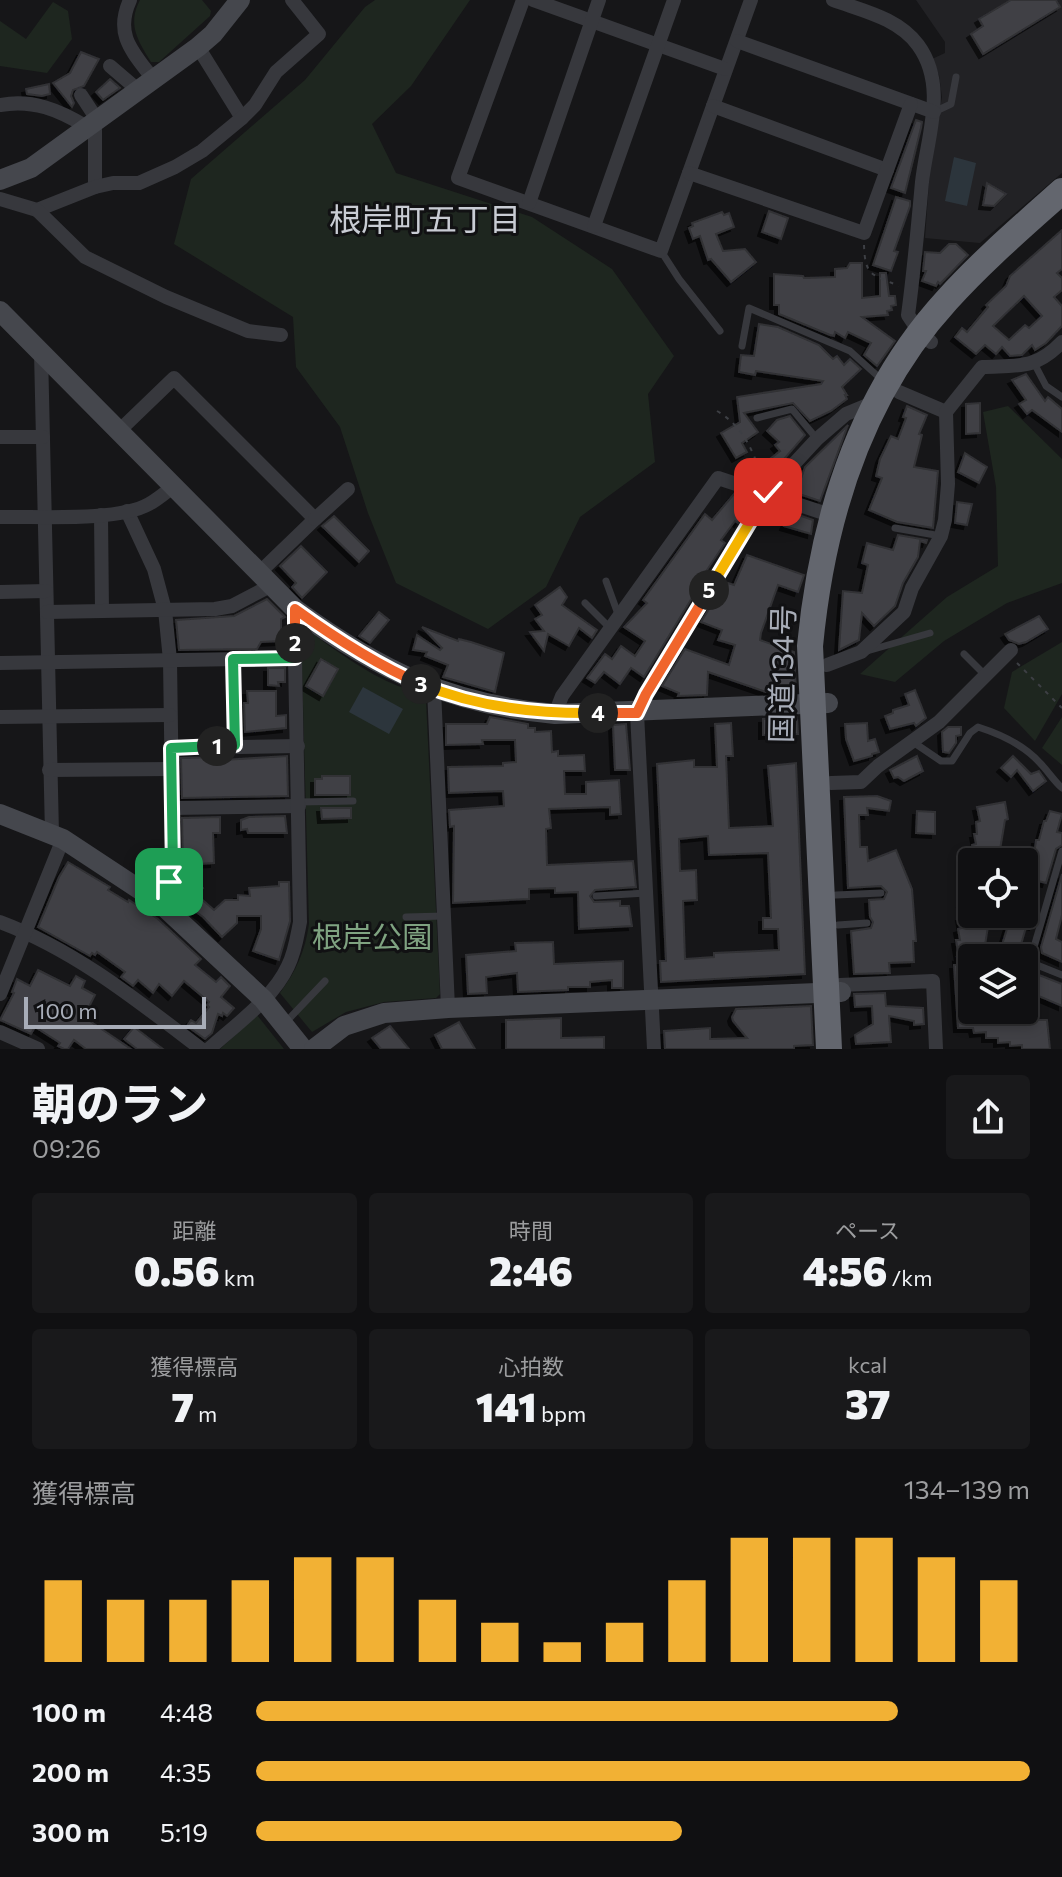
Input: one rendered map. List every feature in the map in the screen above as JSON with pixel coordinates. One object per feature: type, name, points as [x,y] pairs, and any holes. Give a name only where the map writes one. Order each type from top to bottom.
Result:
[{"type":"highway","name":"国道134号","points":[[829,1049],[836,990],[838,925],[831,783],[810,646],[815,594],[833,516],[849,461],[887,392],[960,287],[1062,191]]},
{"type":"highway","name":"国道134号","points":[[926,338],[1062,210]]},
{"type":"highway","name":"国道134号","points":[[843,1049],[836,990],[820,704],[827,665],[830,596],[844,521],[887,392]]},
{"type":"street","points":[[130,0],[124,15],[124,35],[145,84]]},
{"type":"street","points":[[0,180],[31,168],[198,47],[213,34],[240,0]]},
{"type":"street","points":[[37,210],[95,187],[139,183],[202,151],[255,105],[276,72],[319,34],[292,0]]},
{"type":"street","points":[[523,0],[458,178],[661,251],[751,0]]},
{"type":"street","points":[[533,0],[725,69]]},
{"type":"street","points":[[529,203],[599,0]]},
{"type":"street","points":[[594,226],[674,0]]},
{"type":"street","points":[[833,0],[890,21],[917,45],[931,72],[934,112],[908,315],[926,338]]},
{"type":"street","points":[[737,41],[934,112]]},
{"type":"street","points":[[198,47],[242,118]]},
{"type":"street","points":[[110,66],[145,84]]},
{"type":"street","points":[[81,95],[93,124],[95,187]]},
{"type":"street","points":[[0,105],[23,101],[93,124]]},
{"type":"street","points":[[689,173],[864,233],[911,104]]},
{"type":"street","points":[[713,106],[887,170]]},
{"type":"street","points":[[0,199],[37,210],[85,257],[166,297],[248,331],[281,335]]},
{"type":"street","points":[[0,311],[295,609],[341,643],[394,672],[434,689],[514,710],[555,714],[820,704]]},
{"type":"street","points":[[827,665],[861,652],[904,612],[912,588],[941,536],[948,484],[946,412],[982,367],[1034,363],[1048,357],[1062,342]]},
{"type":"street","points":[[0,994],[26,932],[57,837],[49,770],[41,352]]},
{"type":"street","points":[[119,431],[174,378],[315,519]]},
{"type":"street","points":[[654,1049],[637,713],[768,494],[817,439],[846,414],[887,392],[946,412]]},
{"type":"street","points":[[0,437],[43,437]]},
{"type":"street","points":[[555,714],[562,696],[718,478],[833,516]]},
{"type":"street","points":[[0,517],[101,515],[127,511],[148,505],[174,486]]},
{"type":"street","points":[[47,612],[215,609],[232,606],[265,580],[315,519],[348,489]]},
{"type":"street","points":[[127,511],[154,569],[165,610],[170,660],[173,869],[160,903]]},
{"type":"street","points":[[101,515],[102,611]]},
{"type":"street","points":[[0,592],[46,591]]},
{"type":"street","points":[[209,1049],[263,999],[287,968],[300,922],[295,609]]},
{"type":"street","points":[[831,783],[861,782],[878,766],[967,703],[986,676],[1009,652]]},
{"type":"street","points":[[0,663],[295,658]]},
{"type":"street","points":[[233,659],[235,745]]},
{"type":"street","points":[[434,689],[448,1008]]},
{"type":"street","points":[[0,717],[170,715]]},
{"type":"street","points":[[171,748],[298,746]]},
{"type":"street","points":[[49,770],[171,769]]},
{"type":"street","points":[[172,808],[299,804]]},
{"type":"street","points":[[0,814],[57,837],[160,903],[263,999],[303,1049]]},
{"type":"street","points":[[0,922],[26,932],[119,986],[201,1049]]},
{"type":"street","points":[[314,1049],[344,1026],[384,1013],[836,990],[933,981],[936,1049]]},
{"type":"street","points":[[0,1032],[38,1049]]},
{"type":"lane","points":[[934,112],[951,104],[956,77]]},
{"type":"lane","points":[[661,251],[720,331]]},
{"type":"lane","points":[[742,346],[749,308],[850,351],[887,392]]},
{"type":"lane","points":[[1034,363],[1046,386],[1062,397]]},
{"type":"lane","points":[[757,418],[792,409],[817,439]]},
{"type":"lane","points":[[895,528],[941,536]]},
{"type":"lane","points":[[606,581],[615,622]]},
{"type":"lane","points":[[585,603],[615,622]]},
{"type":"lane","points":[[861,652],[930,633]]},
{"type":"lane","points":[[964,654],[986,676]]},
{"type":"lane","points":[[913,742],[941,761],[952,761],[970,733],[978,727],[1023,748],[1062,788]]},
{"type":"lane","points":[[299,804],[353,801]]},
{"type":"lane","points":[[1062,851],[1034,947],[1037,965],[1062,975]]},
{"type":"lane","points":[[596,896],[646,893]]},
{"type":"lane","points":[[836,895],[881,893]]},
{"type":"lane","points":[[406,917],[444,916]]},
{"type":"lane","points":[[838,925],[867,923]]},
{"type":"lane","points":[[283,1025],[325,981]]},
{"type":"path","points":[[864,233],[865,265],[871,273],[911,291]]},
{"type":"path","points":[[717,411],[739,427],[751,448],[768,494]]},
{"type":"path","points":[[1009,652],[1062,708]]},
{"type":"shaded area","points":[[916,0],[1062,0],[1062,173],[980,243],[925,238],[930,168],[942,97],[939,75],[932,59],[945,53],[945,42]]},
{"type":"shaded area","points":[[954,157],[976,163],[967,206],[945,201]]},
{"type":"shaded area","points":[[363,687],[403,709],[389,734],[349,712]]},
{"type":"green space","points":[[140,0],[202,0],[211,11],[210,16],[159,62],[151,62],[134,25]]},
{"type":"green space","points":[[375,0],[470,0],[411,86],[372,124],[396,173],[532,217],[612,269],[674,356],[648,394],[655,462],[580,517],[546,587],[488,629],[396,583],[368,513],[340,427],[296,367],[293,317],[174,244],[191,179],[305,80],[365,7]]},
{"type":"green space","points":[[53,2],[68,11],[72,39],[47,73],[0,66],[0,21],[26,39]]},
{"type":"green space","points":[[1008,406],[1062,459],[1062,583],[1007,603],[944,641],[895,682],[860,674],[947,597],[998,566],[996,487],[983,412]]},
{"type":"green space","name":"根岸公園","points":[[305,628],[362,667],[398,686],[417,692],[426,700],[440,994],[436,998],[384,1002],[346,1012],[312,1032],[280,993],[299,961],[309,924],[301,631]]},
{"type":"green space","points":[[1062,642],[1062,694],[1035,741],[1004,708],[1012,672]]},
{"type":"green space","points":[[1062,717],[1062,765],[1042,748]]},
{"type":"green space","points":[[257,1015],[284,1049],[220,1049]]},
{"type":"building","points":[[1011,0],[1056,0],[1060,7],[983,54],[971,34],[983,26],[979,19]]},
{"type":"building","points":[[81,52],[99,59],[84,86],[73,90],[72,107],[53,83],[70,73]]},
{"type":"building","points":[[110,79],[120,88],[103,100],[96,92]]},
{"type":"building","points":[[49,84],[50,94],[27,94],[26,89]]},
{"type":"building","points":[[916,120],[922,122],[905,193],[891,188]]},
{"type":"building","points":[[987,183],[1006,194],[994,206],[983,205]]},
{"type":"building","points":[[896,197],[910,201],[910,206],[894,251],[898,252],[891,271],[873,265]]},
{"type":"building","points":[[769,211],[788,218],[781,239],[762,232]]},
{"type":"building","points":[[722,212],[724,215],[729,213],[734,227],[716,234],[723,251],[745,249],[756,262],[731,282],[711,259],[708,260],[700,236],[693,239],[689,228],[693,226],[692,223]]},
{"type":"building","points":[[1062,230],[1062,269],[1057,273],[1062,278],[1062,290],[1054,297],[1062,306],[1062,326],[1046,343],[1035,350],[1032,345],[1022,355],[1010,356],[1002,347],[996,354],[985,345],[976,354],[955,337],[962,328],[967,332],[988,307],[986,305],[1006,286],[1010,276]],"holes":[[[1024,296],[1042,316],[1029,328],[1025,325],[1009,340],[993,326]]]},
{"type":"building","points":[[949,244],[956,244],[968,255],[940,284],[938,282],[936,286],[922,281],[926,271],[923,271],[925,252],[940,253]]},
{"type":"building","points":[[850,263],[862,263],[862,298],[880,296],[880,273],[886,273],[889,296],[895,296],[896,305],[887,311],[888,315],[862,317],[895,341],[877,366],[864,355],[871,343],[848,332],[845,338],[835,332],[834,336],[830,335],[779,314],[779,305],[774,305],[774,274],[804,278],[835,277],[835,269],[847,268]]},
{"type":"building","points":[[759,324],[778,327],[819,345],[833,359],[837,356],[844,365],[850,359],[861,369],[842,387],[847,399],[810,421],[793,403],[744,413],[758,432],[742,443],[747,452],[736,458],[721,433],[740,422],[737,397],[821,384],[823,381],[756,371],[755,375],[739,372],[741,355],[754,356]]},
{"type":"building","points":[[1026,374],[1045,401],[1048,397],[1062,409],[1062,432],[1032,410],[1027,414],[1019,404],[1026,400],[1012,380]]},
{"type":"building","points":[[980,403],[980,433],[966,434],[966,404]]},
{"type":"building","points":[[907,406],[927,415],[919,434],[922,435],[914,467],[938,471],[933,528],[897,522],[869,510],[882,478],[876,476],[880,459],[891,436],[898,439]]},
{"type":"building","points":[[790,416],[805,435],[772,473],[766,462],[780,451],[775,445],[779,442],[767,431],[777,420]]},
{"type":"building","points":[[848,425],[820,501],[796,493],[805,467]]},
{"type":"building","points":[[965,453],[987,467],[979,483],[958,472]]},
{"type":"building","points":[[734,494],[752,500],[738,523],[735,521],[721,540],[725,543],[693,591],[695,593],[644,677],[631,668],[620,684],[604,672],[595,683],[587,678],[605,654],[612,659],[621,646],[635,656],[645,641],[624,627],[647,603],[643,600],[705,514],[712,520]]},
{"type":"building","points":[[957,502],[972,504],[967,525],[955,523]]},
{"type":"building","points":[[790,512],[813,520],[811,534],[784,526]]},
{"type":"building","points":[[334,516],[369,551],[359,562],[322,526]]},
{"type":"building","points":[[898,535],[927,540],[926,543],[920,541],[918,557],[903,583],[895,606],[874,626],[862,613],[859,640],[839,650],[843,591],[862,593],[868,565],[862,563],[867,543],[893,550]]},
{"type":"building","points":[[301,546],[327,572],[302,598],[292,587],[296,583],[280,566]]},
{"type":"building","points":[[747,555],[804,575],[798,592],[778,585],[760,640],[794,652],[796,691],[766,692],[708,672],[707,695],[678,696],[679,693],[662,686],[685,649],[729,665],[735,645],[718,640],[722,630],[701,622],[717,596],[723,598],[728,583],[734,585]]},
{"type":"building","points":[[560,587],[567,597],[562,605],[597,630],[592,638],[579,628],[569,646],[548,634],[544,651],[530,632],[544,631],[535,619],[542,615],[535,605]]},
{"type":"building","points":[[267,599],[285,617],[281,619],[281,641],[261,642],[257,649],[179,650],[176,620],[234,616]]},
{"type":"building","points":[[379,612],[389,620],[370,643],[359,636]]},
{"type":"building","points":[[1039,616],[1048,629],[1026,642],[1019,644],[1009,640],[1005,634]]},
{"type":"building","points":[[422,627],[458,641],[504,653],[495,692],[443,677],[448,665],[425,656],[427,652],[413,650],[417,635],[440,650],[442,648]]},
{"type":"building","points":[[321,659],[338,669],[323,696],[306,686]]},
{"type":"building","points":[[268,668],[285,668],[285,682],[278,682],[279,686],[268,685]]},
{"type":"building","points":[[915,690],[926,718],[916,726],[914,723],[890,729],[885,716],[909,705],[905,694]]},
{"type":"building","points":[[247,691],[276,691],[276,716],[286,715],[286,728],[245,732],[244,703],[248,703]]},
{"type":"building","points":[[490,717],[528,724],[528,728],[535,728],[535,732],[551,731],[552,752],[558,751],[558,756],[584,755],[585,771],[564,771],[565,794],[586,794],[586,782],[619,780],[621,814],[610,815],[610,807],[549,809],[551,828],[546,829],[547,865],[633,861],[636,887],[595,890],[590,896],[594,902],[620,901],[620,906],[629,906],[632,926],[579,929],[578,892],[555,893],[555,888],[529,889],[529,899],[453,903],[454,826],[450,827],[449,810],[504,806],[503,791],[449,793],[448,767],[503,766],[503,763],[516,762],[515,740],[446,745],[446,724],[487,724]]},
{"type":"building","points":[[797,717],[798,734],[763,735],[763,719]]},
{"type":"building","points":[[731,723],[733,756],[726,756],[729,828],[773,826],[768,766],[796,763],[805,974],[661,982],[660,961],[666,961],[657,764],[694,760],[694,767],[717,767],[715,724]],"holes":[[[708,836],[709,855],[768,853],[771,918],[763,918],[763,929],[778,929],[779,950],[714,953],[714,957],[685,959],[683,901],[697,900],[696,870],[680,871],[679,839]]]},
{"type":"building","points":[[867,723],[868,741],[875,739],[879,752],[854,761],[846,739],[845,724]]},
{"type":"building","points":[[626,724],[630,770],[615,770],[613,725]]},
{"type":"building","points":[[948,727],[961,727],[961,735],[956,736],[956,743],[949,753],[943,752],[942,732]]},
{"type":"building","points":[[287,756],[288,796],[182,798],[181,758],[223,757],[223,760]]},
{"type":"building","points":[[917,756],[923,771],[904,781],[894,778],[890,770]]},
{"type":"building","points":[[1013,756],[1031,774],[1039,771],[1046,781],[1033,791],[1017,770],[1011,777],[1001,768]]},
{"type":"building","points":[[322,776],[350,776],[350,795],[315,795],[315,779],[322,779]]},
{"type":"building","points":[[877,796],[891,801],[889,811],[867,808],[868,815],[859,815],[860,847],[867,847],[868,861],[896,850],[912,889],[916,941],[913,941],[914,962],[889,963],[890,973],[854,974],[851,931],[871,928],[873,922],[869,900],[884,899],[887,892],[881,886],[848,888],[844,797]]},
{"type":"building","points":[[1005,802],[1008,819],[1005,820],[1000,848],[972,848],[976,844],[976,822],[980,821],[977,807]]},
{"type":"building","points":[[321,808],[351,808],[351,818],[322,819]]},
{"type":"building","points":[[917,811],[935,812],[935,834],[916,833]]},
{"type":"building","points":[[1050,811],[1062,814],[1057,832],[1062,833],[1062,845],[1056,849],[1046,883],[1038,881],[1038,848],[1035,848]]},
{"type":"building","points":[[285,816],[287,833],[248,833],[247,829],[241,830],[241,820],[249,817]]},
{"type":"building","points":[[220,817],[220,833],[213,833],[214,863],[183,865],[182,818]]},
{"type":"building","points":[[68,862],[158,919],[201,959],[195,965],[216,982],[221,977],[230,986],[221,997],[234,1008],[227,1016],[218,1014],[212,1033],[205,1039],[187,1026],[191,1020],[196,1023],[209,1007],[209,1002],[184,981],[172,996],[159,984],[153,993],[138,980],[133,986],[121,977],[125,972],[97,952],[90,956],[38,927]]},
{"type":"building","points":[[183,871],[203,888],[197,895],[214,910],[225,900],[238,900],[238,895],[250,896],[249,888],[279,886],[279,882],[289,882],[290,921],[279,960],[253,951],[261,929],[261,916],[237,916],[237,923],[222,937],[203,917],[174,896]]},
{"type":"building","points":[[1062,874],[1062,915],[1056,939],[1062,942],[1062,962],[1042,953],[1041,947]]},
{"type":"building","points":[[988,928],[985,944],[958,944],[958,952],[956,940],[960,940],[958,929]]},
{"type":"building","points":[[1007,928],[1026,928],[1021,944],[1002,944]]},
{"type":"building","points":[[553,942],[554,964],[623,961],[623,988],[612,988],[612,980],[590,982],[590,987],[568,987],[568,990],[518,992],[517,973],[486,977],[487,993],[468,994],[466,955],[516,951],[515,943]]},
{"type":"building","points":[[954,965],[958,965],[958,1024],[1038,1024],[1038,1020],[1047,1020],[1050,1049],[1022,1049],[1022,1045],[1010,1046],[1010,1042],[998,1043],[998,1038],[986,1038],[986,1032],[974,1033],[973,1028],[958,1028]]},
{"type":"building","points":[[38,970],[70,986],[76,976],[85,981],[82,988],[95,995],[84,1017],[131,1049],[86,1049],[74,1040],[68,1049],[64,1049],[35,1027],[31,1034],[0,1020],[14,993],[17,979],[30,986]]},
{"type":"building","points":[[1038,975],[1062,984],[1062,1006],[1038,996]]},
{"type":"building","points":[[885,993],[886,1006],[923,1008],[924,1024],[914,1025],[914,1021],[889,1016],[891,1042],[856,1044],[855,1035],[873,1024],[872,1006],[855,1007],[854,994]]},
{"type":"building","points":[[811,1006],[813,1045],[794,1046],[794,1049],[665,1049],[664,1031],[710,1028],[710,1039],[747,1038],[733,1021],[736,1009]]},
{"type":"building","points":[[561,1018],[561,1038],[604,1037],[604,1049],[506,1049],[506,1020]]},
{"type":"building","points":[[459,1022],[475,1049],[442,1049],[435,1035]]},
{"type":"building","points":[[390,1026],[409,1049],[381,1049],[372,1038]]},
{"type":"building","points":[[134,1027],[163,1049],[137,1049],[124,1039]]},
{"type":"district","name":"根岸町五丁目","points":[[425,220]]},
{"type":"route","points":[[169,882],[173,869],[171,748],[235,745],[233,659],[295,658],[295,609],[341,643],[394,672],[472,701],[555,714],[637,713],[768,492]]}]
